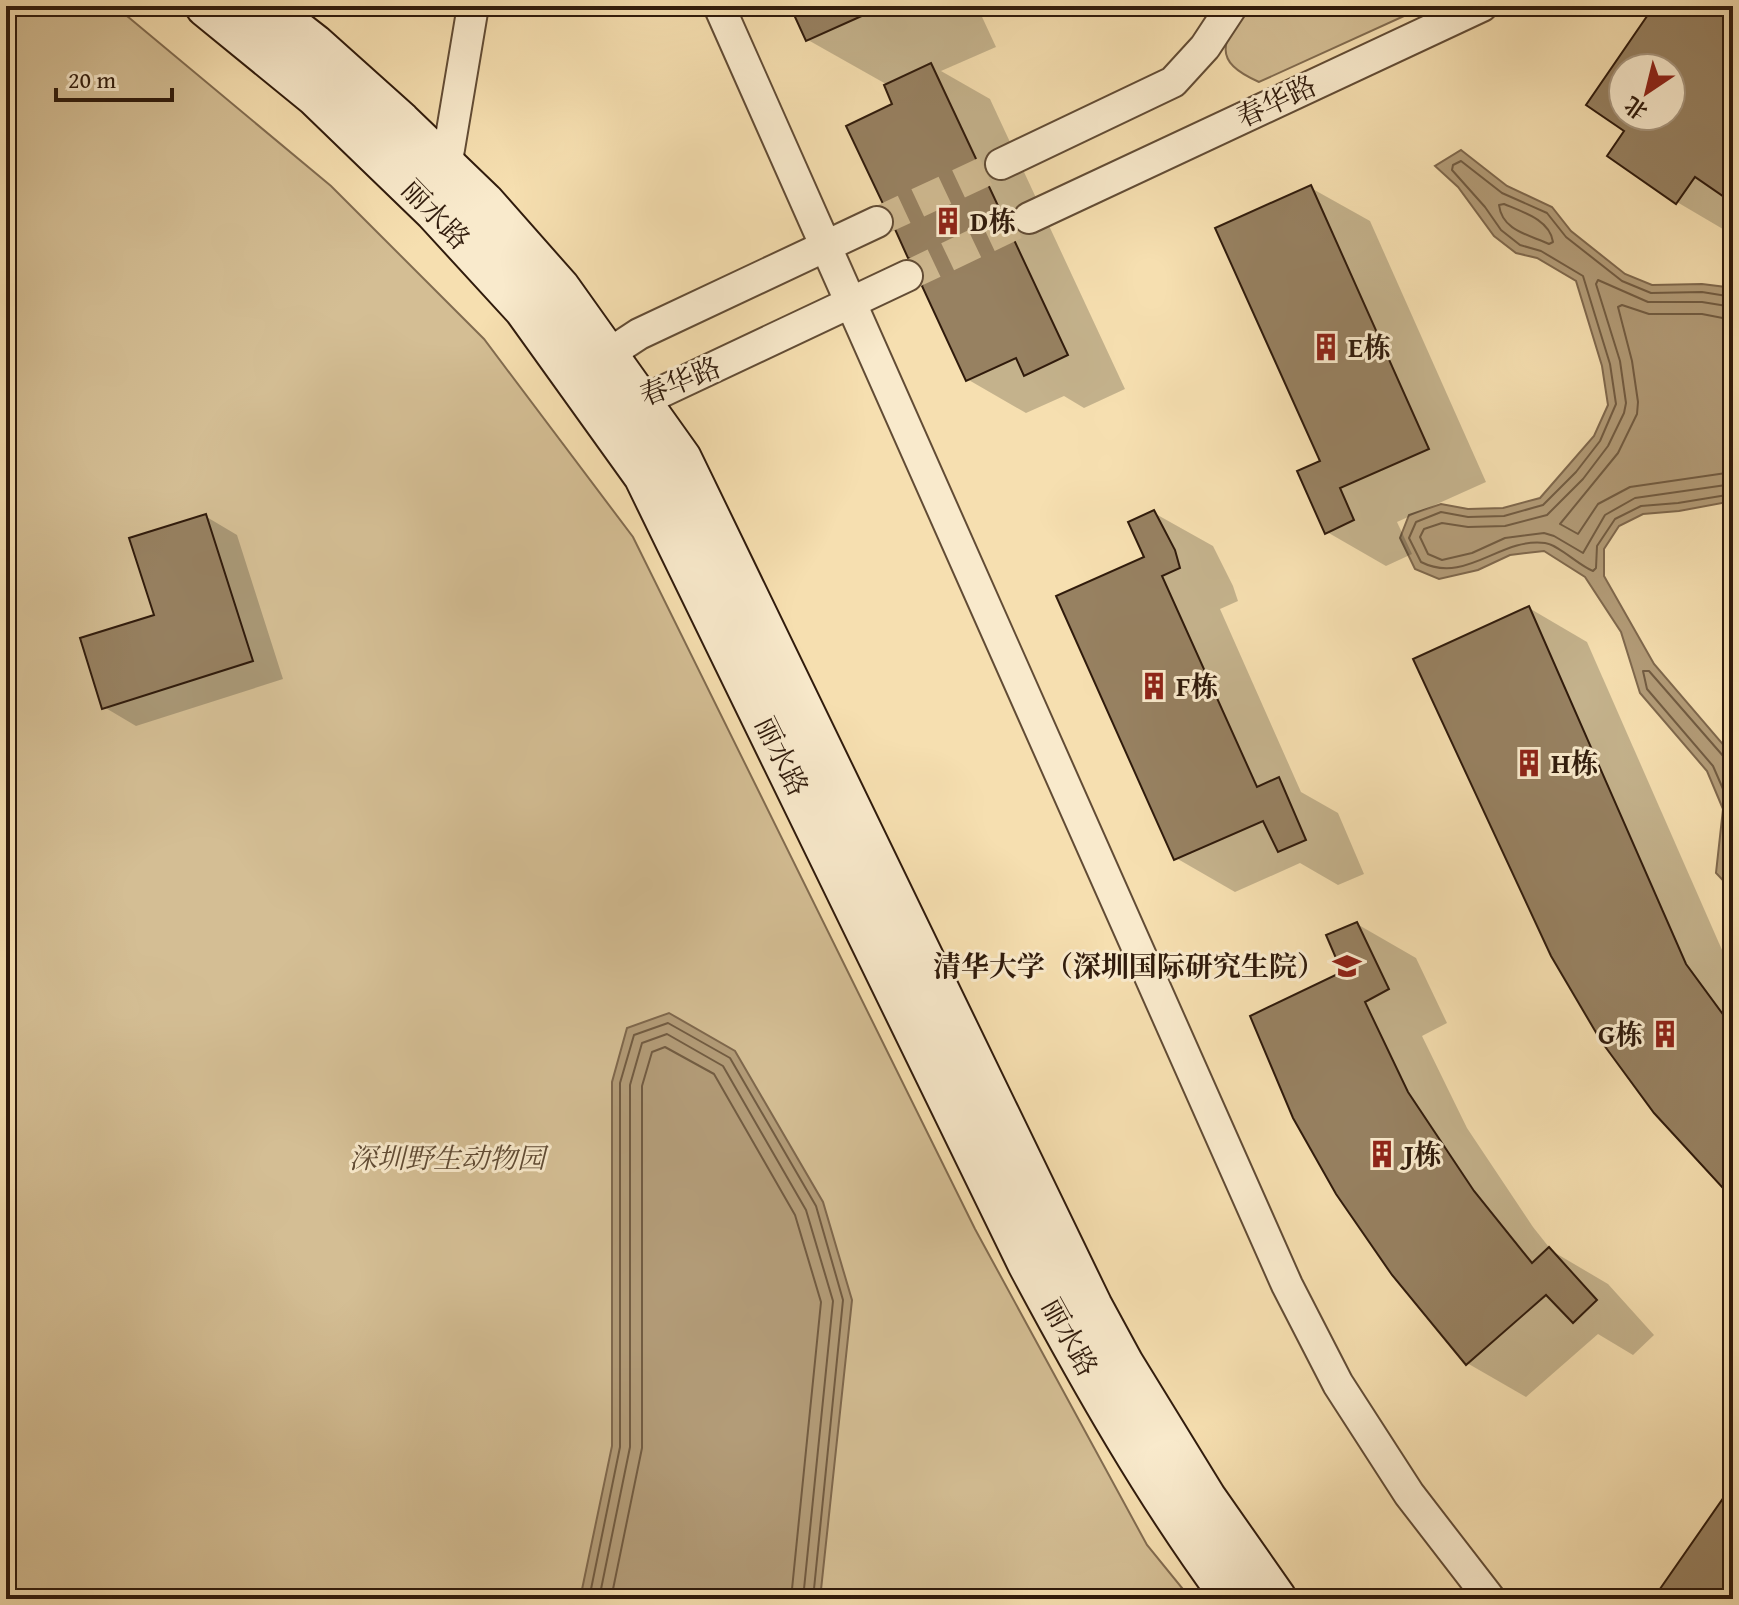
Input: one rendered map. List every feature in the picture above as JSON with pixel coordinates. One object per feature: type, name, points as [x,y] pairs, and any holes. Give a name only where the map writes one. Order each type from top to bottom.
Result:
[{"type":"main road","name":"丽水路","points":[[207,6],[316,95],[436,211],[525,308],[645,475],[1029,1263],[1142,1462],[1234,1599]]},
{"type":"main road","name":"丽水路","points":[[279,12],[483,203],[559,289],[680,459],[1091,1307],[1122,1364],[1205,1499],[1275,1599]]},
{"type":"street","points":[[446,167],[473,6]]},
{"type":"street","points":[[719,6],[1287,1285],[1338,1384],[1409,1494],[1490,1599]]},
{"type":"street","points":[[1001,164],[1173,82],[1205,47],[1232,6]]},
{"type":"street","name":"春华路","points":[[1029,218],[1482,6]]},
{"type":"street","name":"春华路","points":[[877,222],[639,334],[607,355],[590,399],[640,402],[907,276]]},
{"type":"green space","name":"深圳野生动物园","points":[[6,6],[115,6],[331,186],[484,339],[633,537],[975,1229],[1147,1545],[1191,1599],[6,1599]]},
{"type":"green space","points":[[1247,6],[1426,6],[1259,82],[1233,66],[1226,50],[1227,40]]},
{"type":"water","points":[[1461,150],[1507,186],[1552,207],[1571,231],[1625,274],[1652,285],[1702,284],[1733,291],[1733,501],[1643,514],[1619,526],[1604,549],[1604,576],[1654,664],[1733,756],[1733,891],[1716,873],[1723,809],[1707,771],[1640,693],[1621,632],[1585,577],[1544,551],[1510,555],[1478,570],[1439,579],[1415,569],[1400,538],[1409,515],[1441,504],[1468,509],[1503,508],[1540,498],[1594,436],[1608,405],[1602,366],[1576,281],[1537,258],[1516,253],[1494,236],[1458,187],[1435,166]]},
{"type":"water","points":[[669,1013],[735,1051],[823,1202],[852,1300],[820,1599],[580,1599],[612,1446],[612,1082],[627,1028]]},
{"type":"building","points":[[790,6],[884,6],[806,41]]},
{"type":"building","points":[[1654,6],[1733,6],[1733,203],[1695,177],[1676,204],[1607,156],[1623,132],[1687,132],[1687,52],[1622,52]]},
{"type":"building","name":"D栋","points":[[931,63],[1068,355],[1024,376],[1016,358],[966,381],[922,286],[924,269],[908,258],[894,227],[894,215],[884,206],[846,126],[892,104],[884,85]]},
{"type":"building","points":[[1607,74],[1607,119],[1586,105]]},
{"type":"building","name":"E栋","points":[[1311,185],[1429,449],[1340,488],[1354,520],[1325,534],[1297,471],[1320,461],[1215,228]]},
{"type":"building","name":"F栋","points":[[1154,510],[1175,550],[1180,568],[1162,576],[1257,787],[1279,777],[1306,840],[1278,852],[1263,821],[1174,860],[1056,596],[1144,557],[1128,522]]},
{"type":"building","points":[[206,514],[253,661],[102,709],[80,638],[154,615],[129,538]]},
{"type":"building","points":[[1529,606],[1686,964],[1733,1028],[1733,1199],[1654,1113],[1601,1041],[1551,956],[1413,659]]},
{"type":"building","name":"J栋","points":[[1357,922],[1389,989],[1365,1002],[1408,1092],[1474,1191],[1532,1263],[1549,1247],[1597,1300],[1573,1323],[1546,1295],[1466,1365],[1392,1275],[1336,1194],[1293,1118],[1250,1016],[1342,972],[1326,935]]},
{"type":"building","points":[[1733,1484],[1733,1599],[1653,1599]]},
{"type":"tunnel","points":[[877,222],[1001,164]]},
{"type":"tunnel","points":[[907,276],[1029,218]]},
{"type":"place","name":"D栋","points":[[948,221]]},
{"type":"place","name":"E栋","points":[[1326,347]]},
{"type":"place","name":"F栋","points":[[1154,686]]},
{"type":"place","name":"H栋","points":[[1529,763]]},
{"type":"place","name":"清华大学（深圳国际研究生院）","points":[[1347,966]]},
{"type":"place","name":"G栋","points":[[1665,1034]]},
{"type":"place","name":"J栋","points":[[1382,1154]]}]
